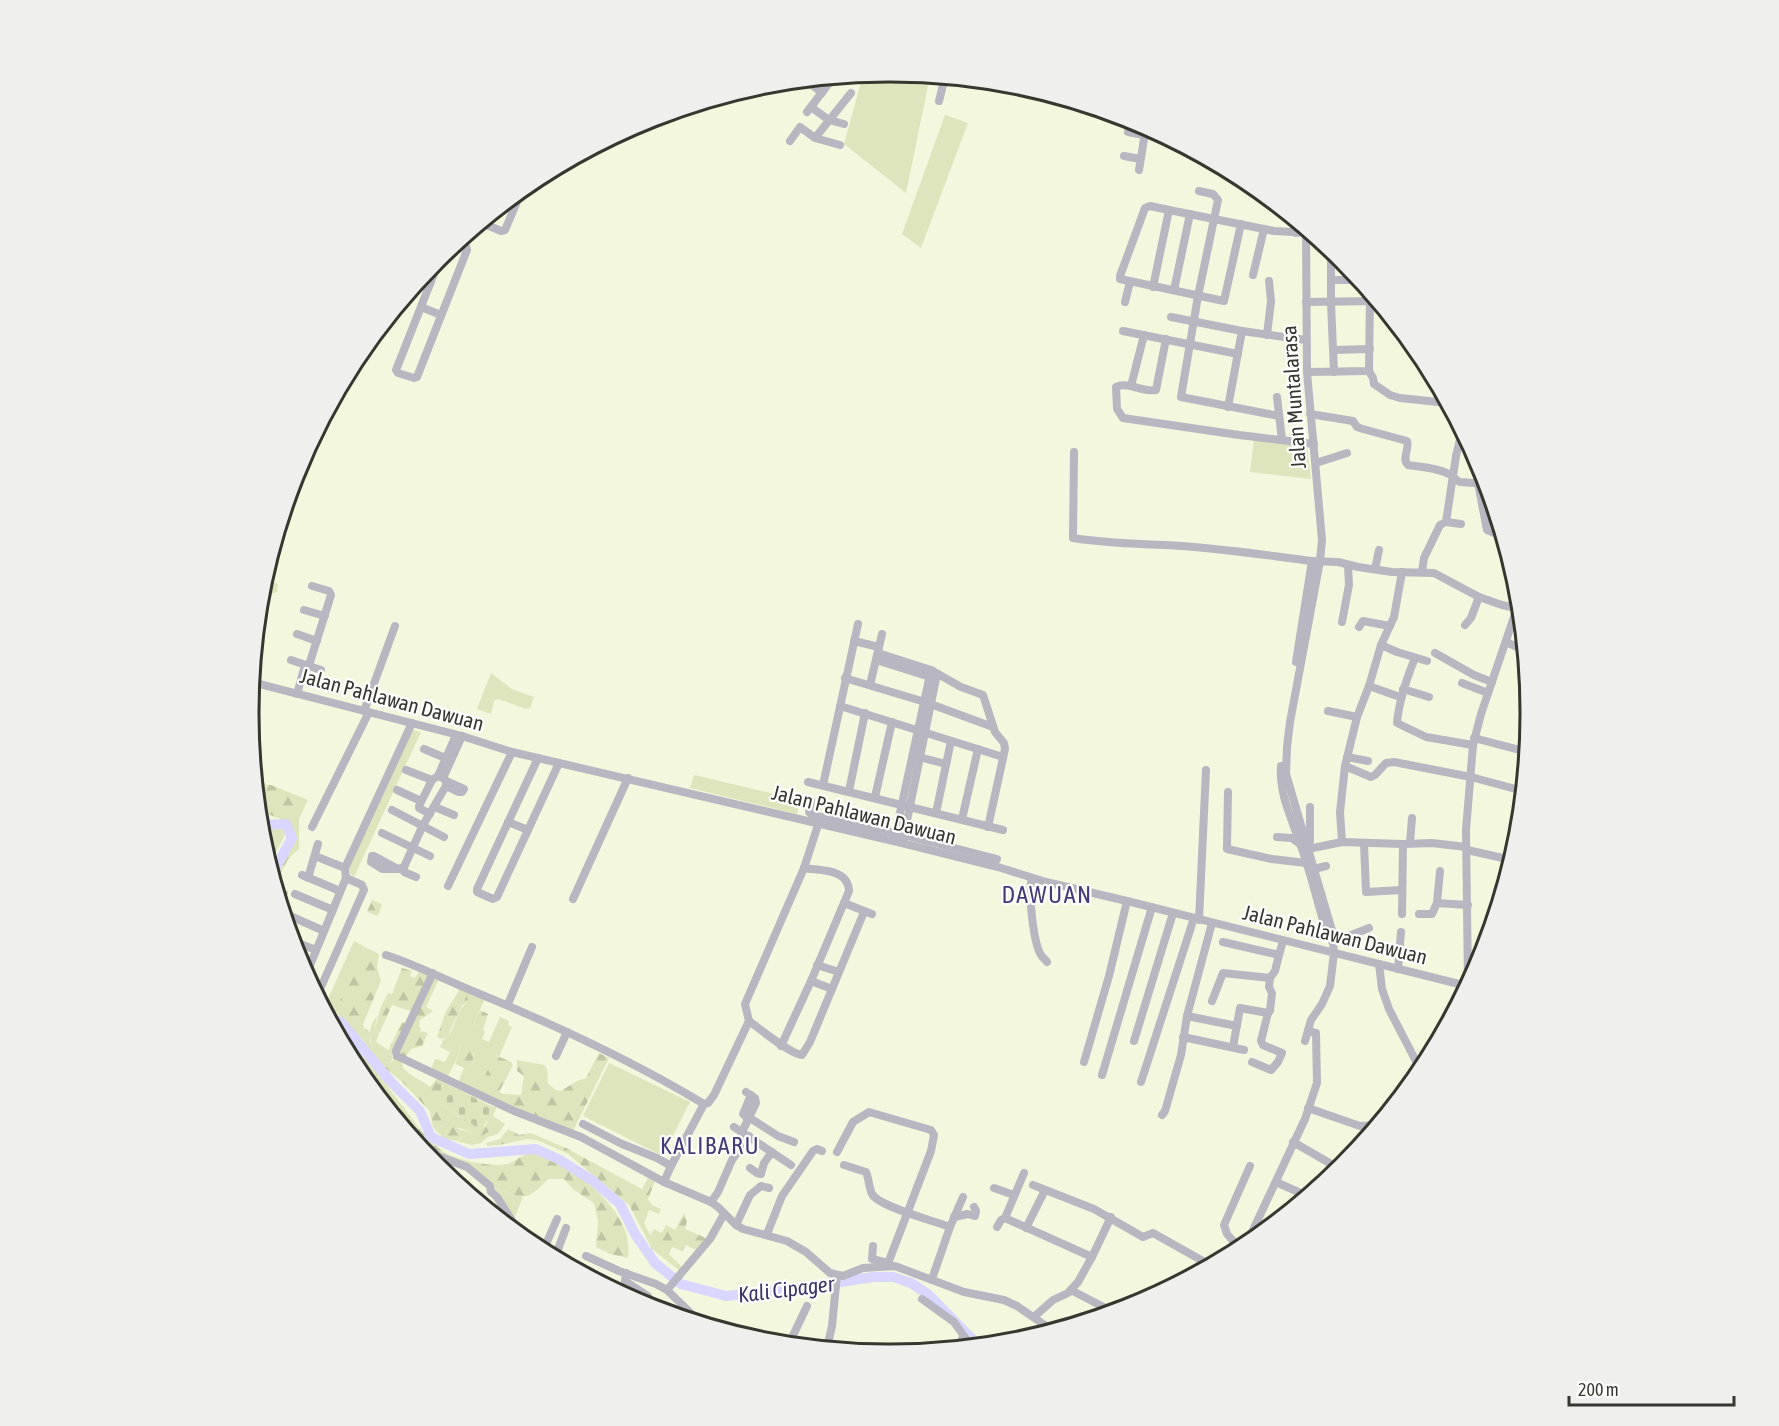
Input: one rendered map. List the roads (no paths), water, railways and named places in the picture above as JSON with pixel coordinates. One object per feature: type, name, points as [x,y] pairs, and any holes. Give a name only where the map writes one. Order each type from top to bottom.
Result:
[{"type":"street","points":[[939,101],[943,85]]},
{"type":"street","points":[[827,86],[809,109],[829,120],[844,124]]},
{"type":"street","points":[[815,87],[822,93]]},
{"type":"street","points":[[815,138],[851,93]]},
{"type":"street","points":[[790,141],[800,127],[815,138],[840,145]]},
{"type":"street","points":[[1128,132],[1134,132]]},
{"type":"street","points":[[1139,170],[1144,136]]},
{"type":"street","points":[[1124,156],[1140,159]]},
{"type":"street","points":[[1199,191],[1213,194],[1217,198],[1181,397],[1279,416]]},
{"type":"street","points":[[490,226],[501,231],[505,230],[515,206]]},
{"type":"street","points":[[1240,224],[1224,301],[1120,279],[1145,208],[1150,206],[1240,224],[1263,229],[1296,231]]},
{"type":"street","points":[[1153,287],[1169,210]]},
{"type":"street","points":[[1174,290],[1190,214]]},
{"type":"street","points":[[1253,275],[1263,229]]},
{"type":"street","name":"Jalan Muntalarasa","points":[[1303,238],[1306,302],[1303,340],[1322,540],[1316,561],[1281,759],[1282,788],[1307,848]]},
{"type":"street","points":[[432,280],[396,370],[398,373],[416,378],[467,250],[466,246]]},
{"type":"street","points":[[1333,265],[1331,303],[1334,372]]},
{"type":"street","points":[[1332,280],[1348,280]]},
{"type":"street","points":[[1267,335],[1271,301],[1269,281]]},
{"type":"street","points":[[1125,302],[1130,282]]},
{"type":"street","points":[[1306,302],[1367,301]]},
{"type":"street","points":[[421,307],[441,315]]},
{"type":"street","points":[[1373,308],[1370,370],[1374,384],[1390,395],[1409,400],[1438,402]]},
{"type":"street","points":[[1171,317],[1303,340]]},
{"type":"street","points":[[1123,331],[1238,354]]},
{"type":"street","points":[[1228,407],[1242,331]]},
{"type":"street","points":[[1131,386],[1144,335]]},
{"type":"street","points":[[1166,339],[1156,390],[1119,385],[1116,389],[1117,409],[1120,414],[1128,419],[1312,444]]},
{"type":"street","points":[[1334,350],[1370,349]]},
{"type":"street","points":[[1307,372],[1370,370]]},
{"type":"street","points":[[1277,397],[1282,440]]},
{"type":"street","points":[[1310,414],[1353,421],[1357,427],[1407,441],[1406,464],[1440,471],[1454,477],[1456,481],[1476,483]]},
{"type":"street","points":[[1446,522],[1459,443]]},
{"type":"street","points":[[1074,452],[1073,538],[1110,543],[1224,550],[1402,572],[1434,573],[1479,597],[1511,606]]},
{"type":"street","points":[[1316,463],[1347,453]]},
{"type":"street","points":[[1485,505],[1487,530],[1494,533]]},
{"type":"street","points":[[1422,572],[1424,558],[1440,525],[1446,522],[1461,524]]},
{"type":"street","points":[[1375,569],[1378,550]]},
{"type":"street","points":[[1342,622],[1349,585],[1348,565]]},
{"type":"street","points":[[1342,842],[1340,812],[1347,757],[1357,717],[1381,645],[1396,609],[1402,572]]},
{"type":"street","points":[[297,694],[306,666],[310,662],[331,593],[312,586]]},
{"type":"street","points":[[1465,625],[1471,618],[1479,597]]},
{"type":"street","points":[[304,610],[325,616]]},
{"type":"street","points":[[1359,627],[1364,621],[1390,626]]},
{"type":"street","points":[[1469,961],[1467,848],[1474,742],[1488,693],[1513,621]]},
{"type":"street","points":[[823,785],[858,624]]},
{"type":"street","points":[[312,827],[367,711],[395,626]]},
{"type":"street","points":[[297,634],[317,641]]},
{"type":"street","points":[[870,685],[882,634]]},
{"type":"street","points":[[854,641],[878,653],[983,694],[996,735],[1005,746],[988,827]]},
{"type":"street","points":[[1506,642],[1517,647]]},
{"type":"street","points":[[1381,645],[1415,658],[1427,660]]},
{"type":"street","points":[[1435,653],[1474,675],[1492,682]]},
{"type":"street","points":[[1415,658],[1400,697],[1401,708],[1397,723],[1426,737],[1474,742],[1519,751]]},
{"type":"street","points":[[291,660],[321,670]]},
{"type":"street","points":[[899,838],[933,674]]},
{"type":"street","points":[[845,678],[928,702],[993,727]]},
{"type":"street","points":[[1462,683],[1488,693]]},
{"type":"street","name":"Jalan Pahlawan Dawuan","points":[[260,684],[412,723],[513,752],[899,838],[1032,878],[1173,913],[1198,917],[1212,923],[1283,941],[1334,945],[1378,964],[1461,978]]},
{"type":"street","points":[[1369,686],[1400,697]]},
{"type":"street","points":[[1403,689],[1429,697]]},
{"type":"street","points":[[840,706],[1003,757]]},
{"type":"street","points":[[1328,711],[1357,717]]},
{"type":"street","points":[[849,791],[865,713]]},
{"type":"street","points":[[875,797],[892,722]]},
{"type":"street","points":[[310,961],[346,878],[345,868],[412,723]]},
{"type":"street","points":[[906,806],[919,757],[922,731]]},
{"type":"street","points":[[416,877],[404,872],[401,868],[433,810],[441,780],[459,736]]},
{"type":"street","points":[[936,813],[951,741]]},
{"type":"street","points":[[424,749],[449,759]]},
{"type":"street","points":[[962,819],[978,749]]},
{"type":"street","points":[[448,885],[513,752]]},
{"type":"street","points":[[919,757],[946,764]]},
{"type":"street","points":[[1347,757],[1368,761]]},
{"type":"street","points":[[538,758],[477,889],[477,892],[493,899],[497,897],[560,763]]},
{"type":"street","points":[[1345,766],[1371,777],[1389,762],[1471,777],[1516,790]]},
{"type":"street","points":[[406,770],[441,780]]},
{"type":"street","points":[[1141,1082],[1198,917],[1206,770]]},
{"type":"street","points":[[573,898],[628,778]]},
{"type":"street","points":[[441,780],[421,801],[419,808],[454,815]]},
{"type":"street","points":[[808,782],[1003,830]]},
{"type":"street","points":[[398,789],[421,801]]},
{"type":"street","points":[[1228,792],[1227,849],[1310,868],[1326,866]]},
{"type":"street","points":[[811,801],[809,812],[813,815],[899,838],[998,859]]},
{"type":"street","points":[[1305,1041],[1311,1020],[1330,986],[1334,945],[1333,934],[1310,868],[1307,848],[1310,807]]},
{"type":"street","points":[[392,810],[444,837]]},
{"type":"street","points":[[1402,914],[1406,844],[1412,818]]},
{"type":"street","points":[[508,822],[528,831]]},
{"type":"street","points":[[819,822],[804,868],[747,1000],[746,1010],[749,1021],[781,1046],[797,1055],[802,1056],[810,1042],[839,972],[868,913],[844,903]]},
{"type":"street","points":[[382,833],[430,856]]},
{"type":"street","points":[[1277,837],[1292,838],[1307,848],[1342,842],[1432,843],[1467,848],[1503,858]]},
{"type":"street","points":[[1364,843],[1366,892],[1402,890]]},
{"type":"street","points":[[318,844],[305,877],[340,891]]},
{"type":"street","points":[[315,856],[345,868]]},
{"type":"street","points":[[781,1046],[849,889],[842,877],[826,870],[804,868]]},
{"type":"street","points":[[1419,914],[1432,914],[1437,903],[1440,872]]},
{"type":"street","points":[[321,986],[364,890],[362,885],[346,878]]},
{"type":"street","points":[[1032,878],[1029,886],[1035,942],[1047,962]]},
{"type":"street","points":[[295,894],[333,910]]},
{"type":"street","points":[[1084,1062],[1109,976],[1127,901]]},
{"type":"street","points":[[1437,903],[1468,905]]},
{"type":"street","points":[[1102,1076],[1152,907]]},
{"type":"street","points":[[1134,1041],[1173,913]]},
{"type":"street","points":[[292,917],[324,931]]},
{"type":"street","points":[[1162,1115],[1181,1055],[1183,1037],[1212,923]]},
{"type":"street","points":[[1334,945],[1369,928]]},
{"type":"street","points":[[1398,969],[1401,932]]},
{"type":"street","points":[[1252,1062],[1271,1070],[1282,1053],[1262,1043],[1270,1011],[1272,993],[1269,987],[1270,978],[1275,970],[1283,941]]},
{"type":"street","points":[[1223,942],[1279,955]]},
{"type":"street","points":[[303,945],[316,950]]},
{"type":"street","points":[[508,1004],[532,947]]},
{"type":"street","points":[[386,955],[508,1004],[667,1082],[704,1104]]},
{"type":"street","points":[[1378,964],[1382,989],[1389,1009],[1416,1060]]},
{"type":"street","points":[[817,965],[839,972]]},
{"type":"street","points":[[433,973],[396,1051],[397,1056],[514,1111],[581,1137],[664,1182],[711,1202],[736,1225],[787,1241],[806,1252],[837,1277],[863,1268],[887,1264]]},
{"type":"street","points":[[1212,1001],[1222,973],[1270,978]]},
{"type":"street","points":[[811,981],[832,988]]},
{"type":"street","points":[[1233,1047],[1240,1008],[1268,1013]]},
{"type":"street","points":[[1188,1016],[1237,1026]]},
{"type":"street","points":[[664,1182],[670,1166],[704,1104],[708,1103],[714,1095],[749,1021]]},
{"type":"street","points":[[1257,1224],[1317,1083],[1316,1033],[1308,1031]]},
{"type":"street","points":[[556,1056],[567,1032]]},
{"type":"street","points":[[1183,1037],[1244,1050]]},
{"type":"street","points":[[749,1094],[743,1114],[778,1136],[794,1142]]},
{"type":"street","points":[[1308,1108],[1360,1126],[1367,1126]]},
{"type":"street","points":[[837,1152],[853,1122],[866,1113],[895,1118],[931,1130],[935,1138],[887,1264]]},
{"type":"street","points":[[711,1202],[745,1134],[749,1119]]},
{"type":"street","points":[[584,1124],[670,1166]]},
{"type":"street","points":[[734,1127],[791,1165]]},
{"type":"street","points":[[750,1168],[761,1174],[778,1136]]},
{"type":"street","points":[[1293,1142],[1330,1163]]},
{"type":"street","points":[[767,1234],[790,1182],[813,1151],[817,1149],[822,1151]]},
{"type":"street","points":[[443,1158],[467,1167],[491,1190],[508,1215]]},
{"type":"street","points":[[844,1165],[866,1172],[872,1193],[876,1198],[907,1213],[950,1227]]},
{"type":"street","points":[[1233,1241],[1227,1234],[1224,1225],[1250,1166]]},
{"type":"street","points":[[997,1227],[1000,1220],[1005,1218],[1024,1173]]},
{"type":"street","points":[[1276,1182],[1298,1193]]},
{"type":"street","points":[[1033,1185],[1077,1201],[1111,1217],[1143,1237],[1153,1233],[1202,1261]]},
{"type":"street","points":[[736,1225],[750,1195],[760,1186],[769,1188]]},
{"type":"street","points":[[994,1188],[1014,1195]]},
{"type":"street","points":[[1026,1228],[1045,1190]]},
{"type":"street","points":[[932,1279],[963,1197]]},
{"type":"street","points":[[954,1217],[968,1214],[975,1216],[974,1207]]},
{"type":"street","points":[[669,1288],[710,1239],[724,1214]]},
{"type":"street","points":[[1034,1317],[1047,1304],[1071,1290],[1092,1257],[1111,1217]]},
{"type":"street","points":[[1005,1218],[1092,1257]]},
{"type":"street","points":[[547,1242],[557,1219]]},
{"type":"street","points":[[558,1249],[566,1228]]},
{"type":"street","points":[[873,1246],[872,1258],[964,1292],[1004,1300],[1044,1324]]},
{"type":"street","points":[[586,1256],[669,1288],[690,1311]]},
{"type":"street","points":[[626,1273],[625,1281],[648,1296]]},
{"type":"street","points":[[828,1340],[835,1303],[837,1277]]},
{"type":"street","points":[[1071,1290],[1102,1306]]},
{"type":"street","points":[[922,1299],[949,1317],[966,1339]]},
{"type":"street","points":[[793,1336],[807,1306]]},
{"type":"waterway","name":"Kali Cipager","points":[[269,825],[286,824],[292,838],[277,864]]},
{"type":"waterway","name":"Kali Cipager","points":[[340,1021],[391,1082],[420,1111],[431,1137],[469,1154],[536,1149],[560,1160],[593,1181],[620,1204],[635,1234],[655,1263],[681,1284],[726,1296],[802,1288],[873,1277],[893,1277],[911,1283],[929,1295],[971,1338]]},
{"type":"district","name":"DAWUAN","points":[[1047,895]]},
{"type":"district","name":"KALIBARU","points":[[710,1146]]}]
